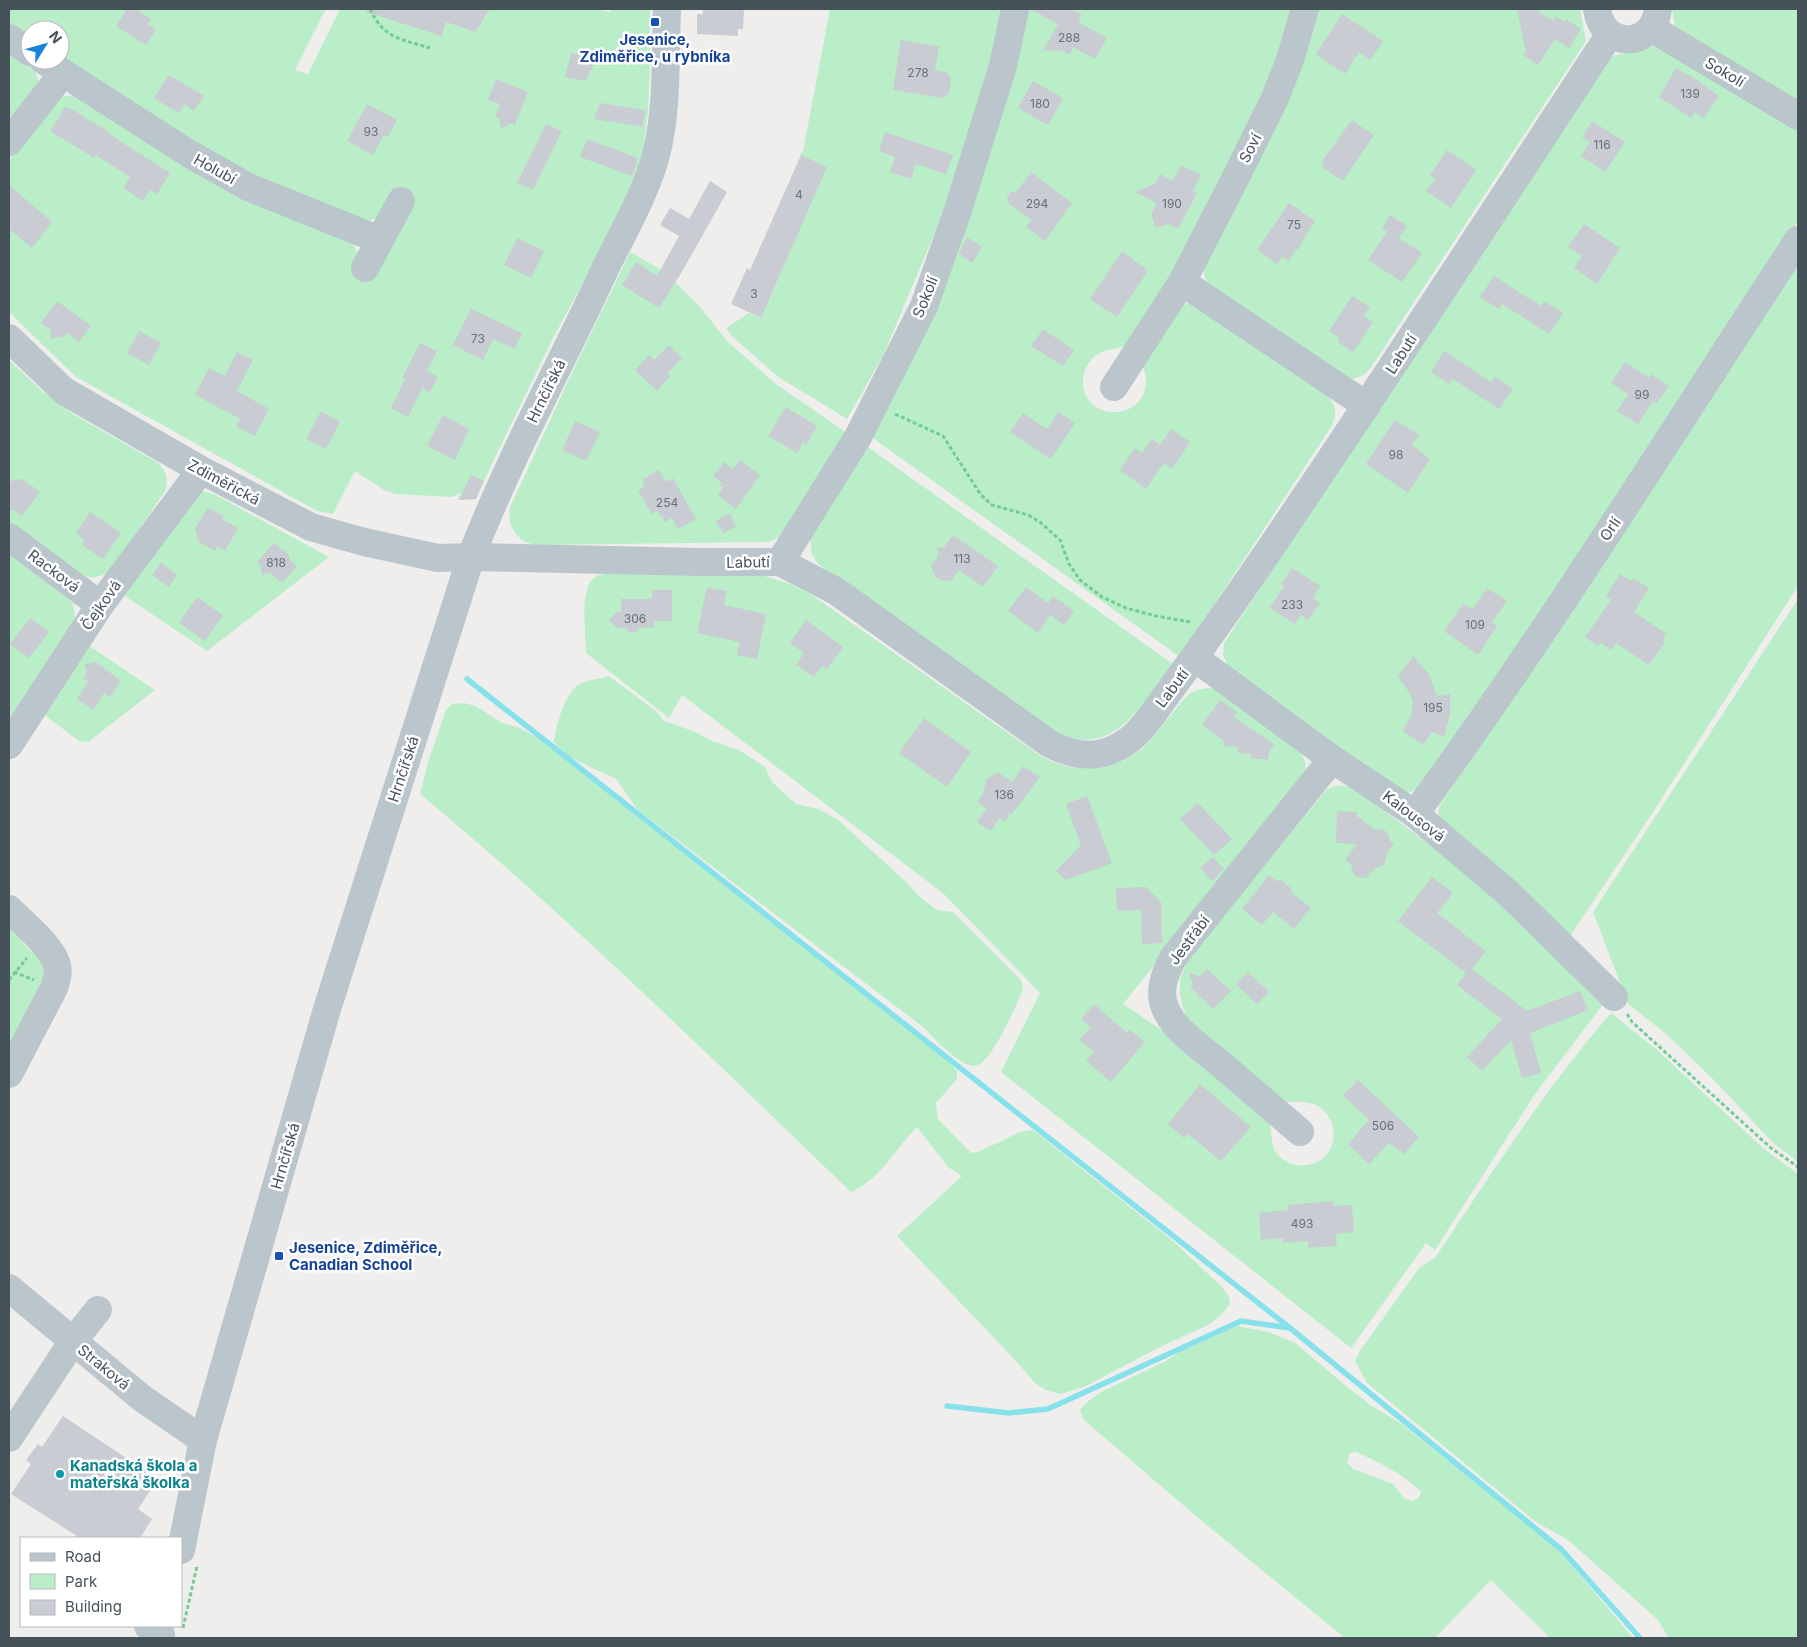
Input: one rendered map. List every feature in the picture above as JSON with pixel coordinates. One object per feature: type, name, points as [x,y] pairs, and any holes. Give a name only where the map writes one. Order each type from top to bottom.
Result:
[{"type":"street","name":"Hrnčířská","points":[[182,1545],[203,1440],[327,1008],[471,557],[492,504],[644,188],[655,157],[661,131],[664,96],[667,9]]},
{"type":"street","name":"Sokolí","points":[[780,562],[858,437],[924,306],[957,214],[1003,66],[1015,9]]},
{"type":"street","name":"Soví","points":[[1114,387],[1182,282],[1275,98],[1290,60],[1305,9]]},
{"type":"street","points":[[1597,9],[1600,22],[1610,34],[1627,40],[1644,34],[1655,18]]},
{"type":"street","name":"Sokolí","points":[[1655,18],[1798,116]]},
{"type":"street","name":"Labutí","points":[[471,557],[780,562],[836,591],[1050,744],[1067,752],[1087,755],[1101,754],[1117,748],[1131,739],[1142,728],[1213,632],[1367,406],[1610,34]]},
{"type":"street","points":[[9,38],[20,45]]},
{"type":"street","name":"Holubí","points":[[9,142],[51,70]]},
{"type":"street","name":"Holubí","points":[[58,70],[188,154],[248,187],[380,240]]},
{"type":"street","points":[[365,268],[401,201]]},
{"type":"street","name":"Orlí","points":[[1415,814],[1607,534],[1798,240]]},
{"type":"street","points":[[1182,282],[1367,406]]},
{"type":"street","name":"Zdiměřická","points":[[9,338],[64,391],[200,470],[312,527],[364,542],[438,558],[471,557]]},
{"type":"street","name":"Čejková","points":[[9,745],[100,605],[200,470]]},
{"type":"street","name":"Racková","points":[[9,536],[100,605]]},
{"type":"street","name":"Kalousová","points":[[1195,658],[1332,759],[1415,814],[1508,893],[1614,997]]},
{"type":"street","name":"Jestřábí","points":[[1300,1132],[1182,1030],[1167,1013],[1162,1000],[1162,985],[1165,972],[1172,958],[1332,759]]},
{"type":"street","points":[[9,909],[53,954],[58,977],[9,1074]]},
{"type":"street","name":"Straková","points":[[9,1288],[143,1399],[203,1440]]},
{"type":"street","points":[[9,1438],[73,1341],[98,1310]]},
{"type":"path","points":[[370,9],[376,22],[390,36],[430,48]]},
{"type":"path","points":[[876,402],[900,418],[923,426],[943,436],[981,495],[992,505],[1028,515],[1040,522],[1060,540],[1069,564],[1080,580],[1102,597],[1126,608],[1199,624],[1213,632]]},
{"type":"path","points":[[9,980],[27,957]]},
{"type":"path","points":[[14,972],[42,983]]},
{"type":"path","points":[[1614,997],[1632,1022],[1772,1148],[1798,1167]]},
{"type":"green space","points":[[9,9],[326,9],[295,70],[308,74],[340,9],[595,9],[610,12],[612,9],[650,9],[648,111],[642,160],[625,205],[552,340],[475,499],[458,500],[461,493],[452,497],[395,494],[384,490],[355,471],[333,514],[317,511],[76,377],[9,312],[9,160],[55,101],[62,97],[74,95],[352,241],[358,258],[378,218],[369,221],[249,177],[70,66],[70,20],[20,20],[20,36],[9,29]]},
{"type":"green space","points":[[830,9],[1003,9],[975,126],[939,223],[883,356],[847,419],[777,376],[732,336],[726,328],[749,313],[760,318],[772,296],[826,167],[800,155],[803,151]]},
{"type":"green space","points":[[1026,9],[1293,9],[1275,68],[1166,289],[1128,345],[1099,353],[1088,364],[1083,380],[1086,396],[1095,406],[1107,411],[1120,412],[1132,407],[1142,398],[1146,384],[1143,366],[1182,304],[1190,303],[1325,394],[1334,405],[1335,418],[1331,427],[1180,657],[870,436]]},
{"type":"green space","points":[[1316,9],[1580,9],[1586,41],[1370,369],[1364,375],[1352,379],[1210,286],[1203,270]]},
{"type":"green space","points":[[1672,9],[1798,9],[1798,103],[1675,26]]},
{"type":"green space","points":[[1663,44],[1798,128],[1798,221],[1491,687],[1417,790],[1408,792],[1398,791],[1228,667],[1223,654],[1224,643],[1609,57]]},
{"type":"green space","points":[[9,51],[20,58],[20,70],[35,70],[39,83],[9,130]]},
{"type":"green space","points":[[630,252],[665,272],[701,308],[727,341],[776,384],[847,433],[782,536],[768,542],[536,545],[523,540],[514,531],[510,519],[511,505]]},
{"type":"green space","points":[[1798,261],[1798,586],[1655,809],[1566,942],[1441,824],[1438,814],[1440,805]]},
{"type":"green space","points":[[9,360],[42,391],[73,414],[155,461],[166,474],[165,491],[114,567],[105,574],[85,577],[74,573],[9,523]]},
{"type":"green space","points":[[865,445],[1174,665],[1139,710],[1111,733],[1095,739],[1077,739],[1057,732],[818,564],[812,554],[810,537]]},
{"type":"green space","points":[[201,491],[214,494],[329,557],[207,651],[122,594]]},
{"type":"green space","points":[[9,551],[69,598],[73,604],[75,618],[9,723]]},
{"type":"green space","points":[[609,573],[758,574],[791,584],[812,595],[1038,754],[1065,766],[1094,768],[1122,761],[1146,745],[1189,694],[1207,688],[1214,688],[1300,750],[1306,764],[1302,782],[1123,1004],[1176,1041],[1236,1094],[1262,1114],[1270,1126],[1275,1152],[1286,1161],[1296,1165],[1308,1165],[1323,1158],[1331,1147],[1333,1140],[1334,1133],[1330,1118],[1320,1107],[1313,1104],[1283,1101],[1189,1021],[1183,1008],[1180,994],[1180,979],[1187,961],[1327,789],[1338,785],[1354,788],[1474,878],[1604,1003],[1535,1094],[1435,1250],[1426,1243],[1351,1348],[1001,1072],[1040,993],[944,894],[682,695],[669,718],[586,653],[585,605],[588,587],[595,577]]},
{"type":"green space","points":[[1798,599],[1798,1162],[1773,1143],[1714,1080],[1664,1032],[1628,1004],[1593,912]]},
{"type":"green space","points":[[88,645],[155,690],[88,742],[79,741],[42,713]]},
{"type":"green space","points":[[609,676],[657,712],[664,721],[739,750],[765,767],[772,782],[796,804],[818,809],[837,819],[922,899],[937,910],[953,912],[1021,980],[1023,990],[1009,1020],[988,1056],[981,1063],[975,1066],[969,1065],[954,1057],[923,1027],[638,810],[616,779],[567,756],[554,742],[556,728],[565,703],[573,689],[578,685]]},
{"type":"green space","points":[[464,703],[476,706],[500,722],[520,728],[537,738],[944,1056],[957,1071],[957,1079],[936,1103],[938,1119],[972,1153],[1020,1132],[1033,1130],[1173,1241],[1223,1288],[1229,1297],[1230,1304],[1210,1324],[1158,1348],[1084,1387],[1060,1394],[1046,1390],[1035,1383],[897,1236],[962,1176],[948,1167],[917,1127],[879,1172],[862,1186],[851,1192],[586,939],[420,794],[429,759],[446,710],[452,704]]},
{"type":"green space","points":[[9,928],[34,954],[37,952],[47,975],[9,1054]]},
{"type":"green space","points":[[1611,1013],[1657,1050],[1763,1148],[1798,1174],[1798,1638],[1669,1638],[1657,1619],[1568,1540],[1536,1522],[1367,1383],[1355,1361],[1360,1351],[1420,1267],[1435,1258],[1541,1102]]},
{"type":"green space","points":[[1237,1326],[1269,1332],[1295,1343],[1369,1404],[1403,1425],[1545,1538],[1564,1556],[1633,1638],[1550,1638],[1491,1580],[1435,1638],[1345,1638],[1197,1517],[1084,1420],[1080,1410],[1087,1402],[1103,1391],[1166,1361],[1182,1350],[1200,1343],[1222,1330]],"holes":[[[1356,1452],[1407,1480],[1421,1492],[1420,1495],[1412,1501],[1405,1499],[1393,1484],[1353,1469],[1347,1462],[1350,1453]]]},
{"type":"building","points":[[127,9],[135,9],[151,19],[148,24],[156,29],[146,45],[116,26]]},
{"type":"building","points":[[366,9],[489,9],[476,32],[446,22],[442,36],[366,12]]},
{"type":"building","points":[[703,9],[744,9],[743,29],[738,29],[738,36],[697,34],[697,14],[703,14]]},
{"type":"building","points":[[1030,9],[1070,9],[1082,15],[1078,22],[1107,38],[1095,59],[1073,47],[1069,55],[1061,50],[1043,51],[1058,24]]},
{"type":"building","points":[[1517,9],[1535,9],[1553,21],[1556,16],[1565,22],[1566,19],[1581,29],[1569,48],[1555,39],[1538,65],[1523,55],[1526,52]]},
{"type":"building","points":[[1342,14],[1383,41],[1370,60],[1359,52],[1345,74],[1316,54]]},
{"type":"building","points":[[901,40],[939,46],[935,70],[946,72],[951,79],[949,93],[942,98],[893,90]]},
{"type":"building","points":[[571,53],[597,57],[586,81],[565,77]]},
{"type":"building","points":[[1676,68],[1688,74],[1719,96],[1704,118],[1695,112],[1691,118],[1659,97]]},
{"type":"building","points":[[169,75],[204,96],[194,111],[184,104],[179,113],[154,98]]},
{"type":"building","points":[[496,79],[528,92],[515,125],[511,123],[501,129],[499,118],[495,116],[500,104],[488,100]]},
{"type":"building","points":[[1033,81],[1063,98],[1048,125],[1018,108]]},
{"type":"building","points":[[600,103],[645,110],[643,127],[594,119]]},
{"type":"building","points":[[367,104],[397,120],[388,137],[384,135],[373,155],[347,141]]},
{"type":"building","points":[[65,107],[70,110],[71,108],[170,173],[157,194],[150,190],[143,201],[123,188],[130,177],[96,155],[94,158],[50,131]]},
{"type":"building","points":[[1352,120],[1374,135],[1343,181],[1322,167],[1325,162],[1322,161]]},
{"type":"building","points":[[1592,121],[1625,142],[1605,172],[1581,156],[1590,142],[1582,137]]},
{"type":"building","points":[[546,124],[562,131],[533,190],[517,183]]},
{"type":"building","points":[[885,132],[953,155],[946,174],[916,164],[911,179],[890,172],[895,157],[879,151]]},
{"type":"building","points":[[587,139],[638,158],[632,176],[580,157]]},
{"type":"building","points":[[1447,150],[1476,170],[1451,208],[1426,191],[1435,179],[1430,175]]},
{"type":"building","points":[[801,155],[827,167],[761,318],[731,304],[747,268],[750,270]]},
{"type":"building","points":[[1181,165],[1201,175],[1193,191],[1197,193],[1178,229],[1168,224],[1156,228],[1151,214],[1157,203],[1135,192],[1155,184],[1160,174],[1173,181]]},
{"type":"building","points":[[1031,172],[1072,203],[1045,241],[1026,227],[1032,220],[1008,203],[1007,197],[1011,192],[1017,191]]},
{"type":"building","points":[[710,181],[727,192],[659,308],[622,285],[636,262],[657,276],[679,236],[660,225],[670,208],[689,219]]},
{"type":"building","points":[[9,185],[52,222],[32,248],[9,229]]},
{"type":"building","points":[[1289,203],[1315,221],[1289,261],[1282,257],[1277,264],[1257,250]]},
{"type":"building","points":[[1390,215],[1407,226],[1399,238],[1422,253],[1402,282],[1368,260],[1387,232],[1382,228]]},
{"type":"building","points":[[1584,224],[1620,248],[1597,284],[1574,268],[1582,256],[1568,247]]},
{"type":"building","points":[[967,237],[982,247],[972,263],[959,254]]},
{"type":"building","points":[[517,238],[544,251],[531,278],[504,265]]},
{"type":"building","points":[[1122,251],[1148,271],[1117,317],[1090,299]]},
{"type":"building","points":[[1494,276],[1541,306],[1544,301],[1563,313],[1549,334],[1502,304],[1499,309],[1480,297]]},
{"type":"building","points":[[1352,296],[1370,307],[1364,316],[1373,322],[1353,352],[1339,343],[1338,337],[1329,331]]},
{"type":"building","points":[[57,301],[91,326],[79,342],[67,333],[62,338],[59,336],[50,340],[51,330],[41,323]]},
{"type":"building","points":[[471,309],[522,333],[515,349],[493,339],[483,360],[453,345]]},
{"type":"building","points":[[1043,329],[1074,350],[1063,366],[1031,346]]},
{"type":"building","points":[[139,331],[161,343],[149,365],[127,353]]},
{"type":"building","points":[[420,343],[437,351],[427,371],[438,377],[430,392],[422,388],[408,417],[391,408],[405,379],[402,378]]},
{"type":"building","points":[[669,345],[682,358],[668,373],[670,376],[657,391],[635,370],[649,355],[654,360]]},
{"type":"building","points":[[1444,351],[1491,382],[1495,376],[1513,389],[1499,409],[1453,379],[1449,384],[1431,372]]},
{"type":"building","points":[[237,352],[253,360],[237,391],[269,409],[255,436],[236,426],[240,419],[195,395],[209,368],[225,376]]},
{"type":"building","points":[[1625,362],[1649,378],[1651,374],[1669,386],[1657,403],[1653,401],[1638,424],[1617,411],[1628,394],[1611,383]]},
{"type":"building","points":[[786,407],[817,426],[806,445],[803,443],[797,453],[768,436]]},
{"type":"building","points":[[321,411],[340,422],[326,449],[306,439]]},
{"type":"building","points":[[1058,412],[1075,423],[1051,459],[1010,432],[1023,413],[1047,429]]},
{"type":"building","points":[[443,415],[469,429],[455,460],[427,446]]},
{"type":"building","points":[[1395,420],[1419,435],[1412,445],[1430,459],[1408,493],[1366,464]]},
{"type":"building","points":[[575,421],[600,432],[586,461],[562,450]]},
{"type":"building","points":[[1171,429],[1190,442],[1172,469],[1164,463],[1146,489],[1120,470],[1135,448],[1142,453],[1152,439],[1160,445]]},
{"type":"building","points":[[740,460],[760,475],[736,509],[718,495],[723,487],[720,486],[722,483],[713,476],[724,462],[733,469]]},
{"type":"building","points":[[659,470],[666,482],[673,478],[696,519],[678,529],[672,518],[665,522],[662,515],[660,516],[657,511],[652,514],[638,491],[645,486],[642,480]]},
{"type":"building","points":[[471,475],[484,481],[476,499],[459,500]]},
{"type":"building","points":[[22,479],[40,492],[22,516],[14,510],[9,511],[9,485],[12,480]]},
{"type":"building","points":[[208,508],[224,516],[222,519],[238,528],[225,551],[217,546],[215,551],[199,542],[195,528]]},
{"type":"building","points":[[90,512],[121,533],[103,559],[82,545],[85,540],[76,533]]},
{"type":"building","points":[[730,513],[736,527],[723,533],[716,521]]},
{"type":"building","points":[[953,535],[998,566],[983,587],[959,570],[951,581],[940,580],[935,576],[931,566],[938,556],[937,548],[944,547]]},
{"type":"building","points":[[274,543],[289,555],[290,560],[297,566],[282,583],[270,573],[262,575],[261,566],[257,562]]},
{"type":"building","points":[[161,563],[177,575],[169,587],[152,575]]},
{"type":"building","points":[[1292,568],[1320,586],[1313,598],[1320,603],[1308,620],[1301,615],[1295,624],[1270,608],[1284,586],[1281,584]]},
{"type":"building","points":[[1620,574],[1631,581],[1633,578],[1649,588],[1634,612],[1667,634],[1662,640],[1665,642],[1649,665],[1616,643],[1611,650],[1601,643],[1598,646],[1585,637],[1611,600],[1606,596]]},
{"type":"building","points":[[707,587],[727,591],[724,605],[766,614],[757,659],[737,655],[739,642],[697,633]]},
{"type":"building","points":[[1026,587],[1048,603],[1053,596],[1074,611],[1064,625],[1050,615],[1038,633],[1008,611]]},
{"type":"building","points":[[1487,588],[1507,601],[1492,622],[1497,626],[1478,655],[1444,631],[1463,604],[1473,609]]},
{"type":"building","points":[[652,590],[672,590],[672,621],[654,621],[654,628],[640,628],[636,632],[629,632],[625,628],[617,628],[609,620],[617,612],[621,612],[621,599],[652,599]]},
{"type":"building","points":[[197,597],[223,615],[205,641],[179,623]]},
{"type":"building","points":[[30,618],[49,632],[29,658],[10,644]]},
{"type":"building","points":[[806,620],[843,647],[827,669],[822,666],[814,677],[796,665],[804,653],[790,643]]},
{"type":"building","points":[[1413,656],[1429,674],[1437,696],[1450,694],[1450,714],[1444,737],[1432,732],[1423,745],[1403,731],[1411,716],[1413,703],[1411,695],[1398,677]]},
{"type":"building","points":[[96,662],[121,681],[110,697],[104,693],[93,710],[77,699],[88,682],[83,678],[87,672],[85,664]]},
{"type":"building","points":[[1220,700],[1237,712],[1234,717],[1274,744],[1269,753],[1268,760],[1251,758],[1251,754],[1238,753],[1238,747],[1224,746],[1224,741],[1202,725]]},
{"type":"building","points":[[924,718],[971,752],[947,787],[899,753]]},
{"type":"building","points":[[1023,766],[1040,777],[1012,814],[1010,813],[1005,821],[999,818],[991,831],[977,822],[987,809],[977,802],[983,794],[986,780],[998,772],[1012,782]]},
{"type":"building","points":[[1087,796],[1112,863],[1066,880],[1056,871],[1081,845],[1066,804]]},
{"type":"building","points":[[1198,803],[1232,839],[1214,855],[1180,819]]},
{"type":"building","points":[[1337,811],[1357,812],[1357,816],[1374,829],[1384,830],[1388,833],[1390,841],[1394,844],[1387,853],[1384,865],[1374,869],[1367,878],[1355,876],[1351,864],[1345,860],[1357,844],[1336,843]]},
{"type":"building","points":[[1213,857],[1224,869],[1212,881],[1200,868]]},
{"type":"building","points":[[1269,875],[1276,881],[1281,880],[1292,889],[1292,893],[1311,908],[1294,929],[1273,912],[1262,925],[1242,909]]},
{"type":"building","points":[[1432,877],[1453,893],[1437,913],[1486,951],[1472,969],[1527,1011],[1580,991],[1588,1010],[1530,1033],[1541,1073],[1522,1078],[1511,1040],[1482,1071],[1467,1057],[1502,1019],[1457,985],[1466,973],[1398,921]]},
{"type":"building","points":[[1146,887],[1161,902],[1162,943],[1142,944],[1141,910],[1117,911],[1116,888]]},
{"type":"building","points":[[1207,969],[1231,991],[1213,1009],[1190,987],[1193,984],[1189,973],[1200,976]]},
{"type":"building","points":[[1248,972],[1269,992],[1257,1004],[1236,984]]},
{"type":"building","points":[[1094,1004],[1127,1033],[1130,1030],[1145,1042],[1111,1082],[1086,1061],[1094,1052],[1079,1040],[1091,1027],[1081,1019]]},
{"type":"building","points":[[1358,1080],[1419,1137],[1404,1154],[1389,1143],[1369,1164],[1348,1144],[1369,1120],[1343,1095]]},
{"type":"building","points":[[1200,1084],[1251,1127],[1221,1161],[1188,1134],[1184,1138],[1168,1124]]},
{"type":"building","points":[[1333,1201],[1333,1206],[1352,1205],[1354,1232],[1336,1234],[1337,1246],[1308,1248],[1308,1241],[1283,1243],[1283,1238],[1261,1240],[1259,1213],[1288,1210],[1287,1205]]},
{"type":"building","name":"Kanadská škola a mateřská školka","points":[[63,1416],[158,1479],[138,1509],[152,1519],[141,1537],[78,1537],[11,1494],[31,1464],[26,1460],[38,1444],[42,1447]]},
{"type":"waterway","points":[[467,679],[1290,1328],[1562,1550],[1640,1638]]},
{"type":"waterway","points":[[947,1406],[1009,1413],[1048,1409],[1241,1321],[1290,1328]]},
{"type":"place","name":"Jesenice, Zdiměřice, u rybníka","points":[[655,22]]},
{"type":"place","name":"Jesenice, Zdiměřice, Canadian School","points":[[279,1256]]},
{"type":"place","name":"Kanadská škola a mateřská školka","points":[[60,1474]]}]
